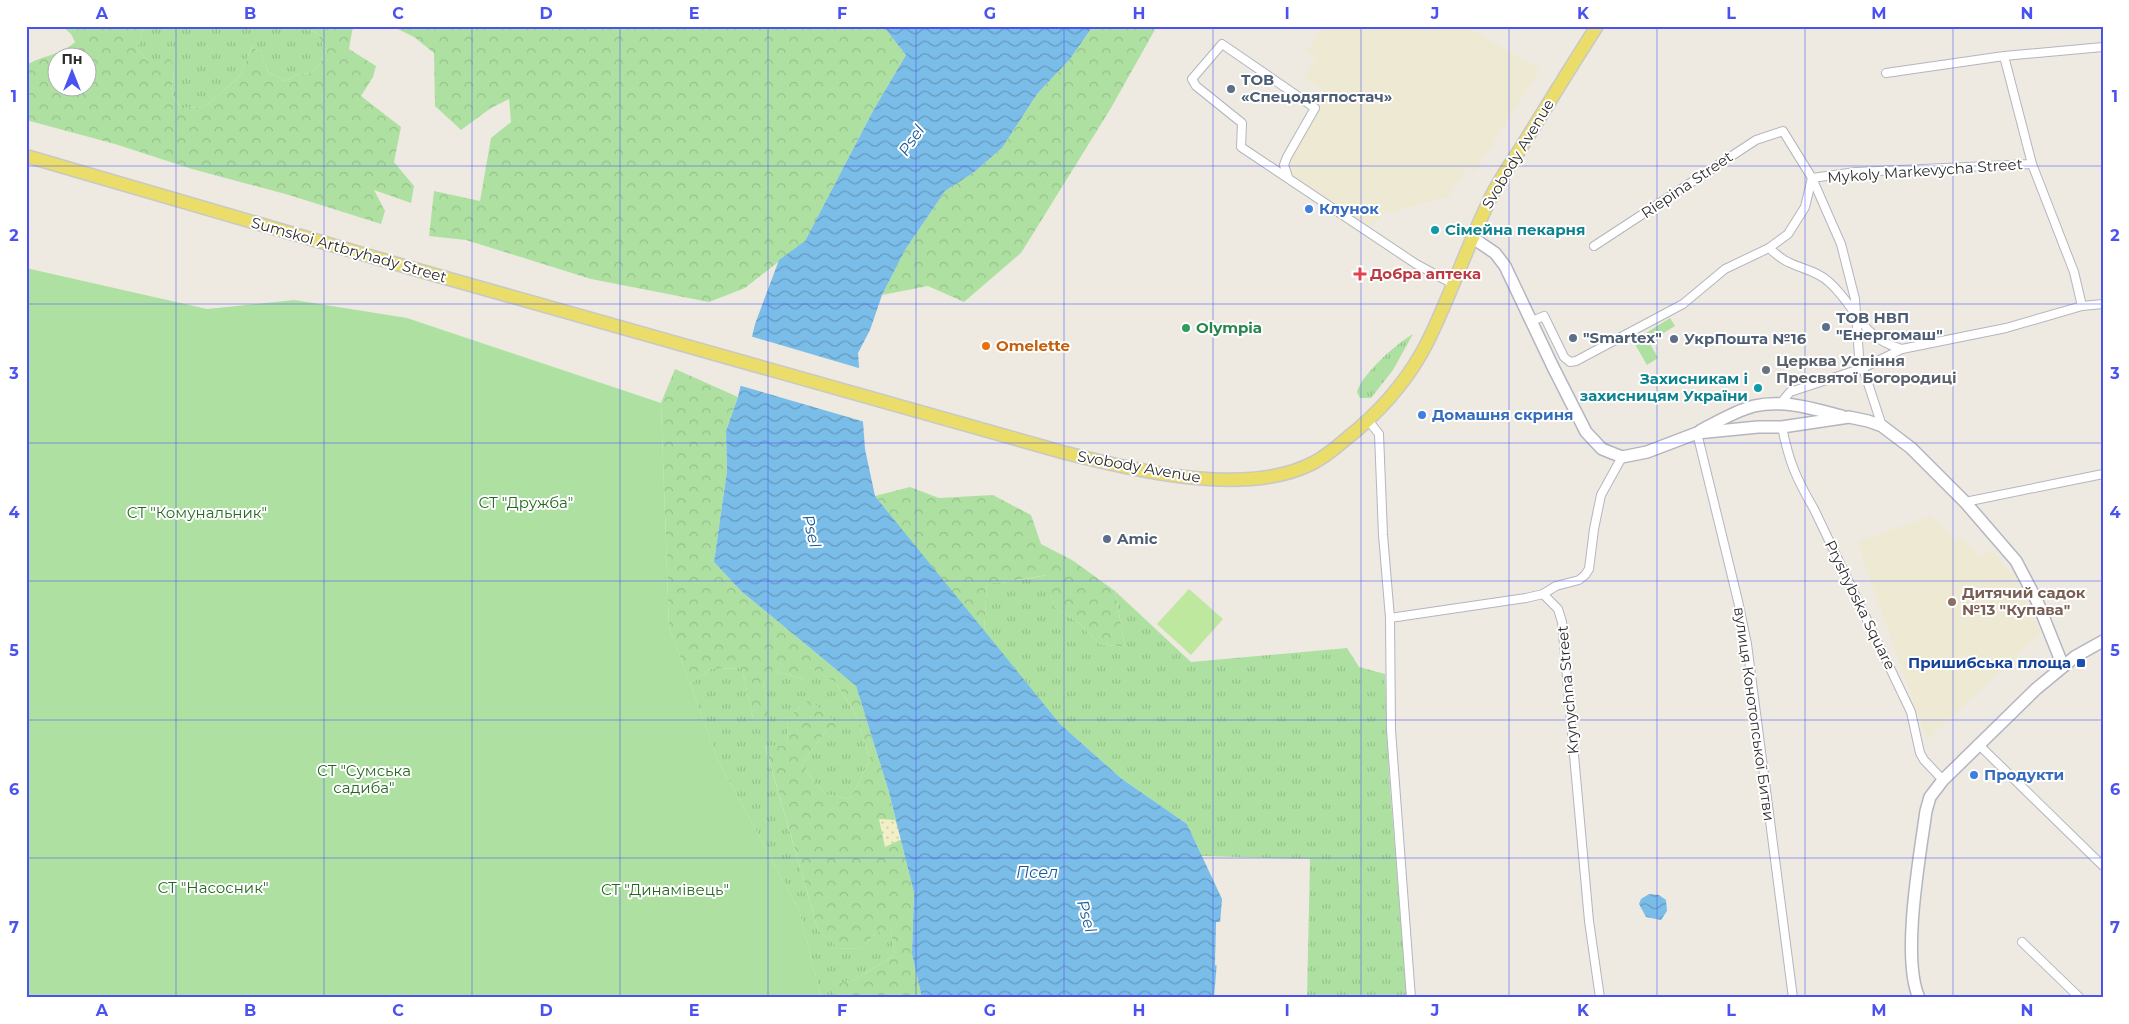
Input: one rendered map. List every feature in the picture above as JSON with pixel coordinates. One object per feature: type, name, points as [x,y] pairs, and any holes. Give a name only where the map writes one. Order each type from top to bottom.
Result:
[{"type":"main road","name":"Svobody Avenue","points":[[920,413],[1098,462],[1206,479],[1264,477],[1298,470],[1314,463],[1332,451],[1368,420],[1390,398],[1413,367],[1427,342],[1498,183],[1597,26]]},
{"type":"main road","name":"Sumskoi Artbryhady Street","points":[[26,156],[920,413]]},
{"type":"street","points":[[1288,177],[1284,165],[1287,157],[1315,108],[1222,44],[1192,79],[1196,86],[1242,123],[1241,147],[1288,177],[1368,233],[1416,264],[1453,284]]},
{"type":"street","points":[[1886,73],[2004,56],[2103,47]]},
{"type":"street","points":[[2004,56],[2032,164],[2074,272],[2082,306]]},
{"type":"street","name":"Riepina Street","points":[[1594,246],[1756,140],[1783,131],[1812,178]]},
{"type":"street","name":"Mykoly Markevycha Street","points":[[1532,321],[1544,316],[1564,357],[1570,362],[1576,362],[1683,304],[1724,269],[1769,248],[1788,234],[1799,220],[1805,207],[1812,178],[1856,172],[2032,164]]},
{"type":"street","points":[[1812,178],[1841,244],[1852,281],[1857,317],[1857,344],[1882,426]]},
{"type":"street","points":[[1473,238],[1485,245],[1500,259],[1586,432],[1602,448],[1622,457],[1648,452],[1697,433],[1739,411],[1754,406],[1795,405],[1868,421],[1882,426],[1911,448],[1965,502],[2016,561],[2037,601],[2063,666]]},
{"type":"street","points":[[1769,248],[1786,261],[1818,273],[1842,296],[1871,334],[1885,344],[1902,349]]},
{"type":"street","points":[[1780,404],[1790,392],[1863,368],[1902,349],[2006,328],[2082,306],[2103,304]]},
{"type":"street","points":[[1697,433],[1758,427],[1782,427],[1849,417]]},
{"type":"street","points":[[1368,420],[1379,434],[1383,535],[1390,618],[1391,730],[1411,998]]},
{"type":"street","name":"Pryshybska Square","points":[[1782,427],[1795,476],[1814,509],[1911,712],[1920,752],[1928,766],[1943,780]]},
{"type":"street","name":"вулиця Конотопської Битви","points":[[1697,433],[1747,644],[1793,998]]},
{"type":"street","points":[[1390,618],[1526,598],[1543,594],[1556,586],[1579,580],[1589,569],[1601,495],[1622,457]]},
{"type":"street","points":[[1965,502],[2103,474]]},
{"type":"street","name":"Krynychna Street","points":[[1543,594],[1558,608],[1562,622],[1589,921],[1600,998]]},
{"type":"street","points":[[1919,998],[1913,977],[1912,951],[1916,886],[1926,811],[1930,797],[1943,780],[1978,744],[2063,666],[2087,649],[2103,641]]},
{"type":"street","points":[[1978,744],[2103,866]]},
{"type":"street","points":[[2022,942],[2080,998]]},
{"type":"shaded area","points":[[1323,26],[1465,26],[1540,69],[1475,172],[1467,167],[1448,197],[1383,214],[1371,227],[1277,165],[1322,89],[1303,78],[1316,58],[1307,51]]},
{"type":"shaded area","name":"Дитячий садок №13 \"Купава\"","points":[[1931,516],[1956,542],[1961,537],[1980,556],[1991,549],[2011,572],[2041,633],[1927,740],[1857,542]]},
{"type":"green space","points":[[62,26],[144,26],[137,49],[147,60],[169,58],[175,67],[172,94],[177,103],[182,108],[205,107],[239,77],[252,47],[260,52],[269,73],[285,81],[299,74],[312,73],[320,64],[326,51],[317,33],[297,26],[353,26],[349,49],[376,66],[373,77],[361,96],[401,127],[394,162],[414,186],[411,203],[374,190],[385,211],[381,224],[289,195],[192,169],[115,144],[26,120],[26,65],[48,56],[48,98],[98,98],[98,48],[66,48],[75,42],[71,34]]},
{"type":"green space","points":[[144,26],[297,26],[317,33],[326,51],[320,64],[312,73],[299,74],[285,81],[269,73],[260,52],[252,47],[239,77],[205,107],[182,108],[172,94],[175,67],[147,60],[137,49]]},
{"type":"green space","points":[[392,26],[883,26],[906,55],[874,109],[805,241],[745,288],[709,302],[591,279],[466,240],[429,236],[434,191],[480,201],[491,138],[511,122],[509,99],[491,108],[461,130],[435,106],[434,53],[414,37]]},
{"type":"green space","points":[[1093,26],[1157,26],[1111,108],[1021,253],[964,302],[928,286],[882,295],[905,250],[945,191],[973,173],[1002,148],[1037,94],[1070,59]]},
{"type":"green space","points":[[26,268],[207,309],[294,300],[407,318],[661,403],[669,627],[718,760],[799,910],[821,998],[26,998]]},
{"type":"green space","points":[[1670,318],[1675,326],[1649,342],[1658,358],[1647,365],[1633,341]]},
{"type":"green space","points":[[1413,334],[1393,370],[1371,398],[1360,398],[1357,392],[1365,377],[1389,352]]},
{"type":"green space","points":[[675,369],[738,397],[726,431],[727,471],[714,562],[741,591],[856,686],[889,792],[914,893],[912,954],[922,998],[834,998],[830,985],[854,980],[895,955],[890,928],[875,934],[862,948],[839,949],[818,930],[765,745],[787,746],[788,718],[809,699],[840,725],[826,731],[801,765],[825,794],[850,799],[870,759],[855,713],[835,682],[809,667],[803,679],[771,670],[763,682],[769,722],[753,719],[742,668],[711,669],[690,684],[669,627],[661,403]]},
{"type":"green space","points":[[910,487],[939,498],[993,495],[1031,515],[1041,544],[1072,560],[1115,591],[1125,647],[1099,644],[1079,623],[1053,606],[1047,575],[1000,583],[987,583],[984,632],[875,496]]},
{"type":"green space","points":[[1048,575],[1053,606],[1079,623],[1099,644],[1125,647],[1115,591],[1191,662],[1347,648],[1359,667],[1385,674],[1389,775],[1407,998],[1307,998],[1310,859],[1202,856],[1187,824],[1122,779],[1060,724],[984,632],[987,583],[1001,583]]},
{"type":"green space","points":[[1189,589],[1223,619],[1191,655],[1157,624]]},
{"type":"green space","points":[[808,666],[835,682],[855,713],[870,759],[850,799],[825,794],[801,765],[826,731],[809,699],[788,718],[787,746],[765,746],[818,930],[840,949],[862,948],[875,934],[890,927],[895,955],[854,980],[831,985],[834,998],[821,998],[799,910],[718,760],[690,684],[711,669],[742,668],[753,719],[768,721],[763,681],[771,670],[803,679]]},
{"type":"sand","points":[[879,819],[895,820],[902,839],[885,847]]},
{"type":"water","name":"Псел","points":[[883,26],[1093,26],[1070,59],[1037,94],[1002,148],[973,173],[945,191],[905,250],[882,295],[870,330],[858,353],[865,449],[875,496],[1060,724],[1122,779],[1187,824],[1222,899],[1214,998],[922,998],[912,954],[914,893],[889,792],[856,686],[741,591],[714,562],[727,471],[726,431],[738,397],[755,324],[779,260],[805,241],[874,109],[906,55]]},
{"type":"water","points":[[1649,894],[1659,895],[1666,900],[1667,911],[1661,920],[1646,917],[1639,904],[1641,899]]},
{"type":"pier","points":[[750,336],[862,369],[865,422],[738,385]]},
{"type":"pier","points":[[1216,922],[1223,922],[1220,966],[1215,965]]},
{"type":"place","name":"ТОВ «Спецодягпостач»","points":[[1231,89]]},
{"type":"place","name":"Клунок","points":[[1309,209]]},
{"type":"place","name":"Сімейна пекарня","points":[[1435,230]]},
{"type":"place","name":"Добра аптека","points":[[1360,274]]},
{"type":"place","name":"ТОВ НВП \"Енергомаш\"","points":[[1826,327]]},
{"type":"place","name":"Olympia","points":[[1186,328]]},
{"type":"place","name":"\"Smartex\"","points":[[1573,338]]},
{"type":"place","name":"УкрПошта №16","points":[[1674,339]]},
{"type":"place","name":"Omelette","points":[[986,346]]},
{"type":"place","name":"Церква Успіння Пресвятої Богородиці","points":[[1766,370]]},
{"type":"place","name":"Захисникам і захисницям України","points":[[1758,388]]},
{"type":"place","name":"Домашня скриня","points":[[1422,415]]},
{"type":"place","name":"Amic","points":[[1107,539]]},
{"type":"place","name":"Дитячий садок №13 \"Купава\"","points":[[1952,602]]},
{"type":"place","name":"Пришибська площа","points":[[2081,663]]},
{"type":"place","name":"Продукти","points":[[1974,775]]},
{"type":"water label","name":"Psel","points":[[911,140]]},
{"type":"water label","name":"Psel","points":[[812,531]]},
{"type":"water label","name":"Psel","points":[[1087,916]]},
{"type":"park label","name":"СТ \"Дружба\"","points":[[526,503]]},
{"type":"park label","name":"СТ \"Комунальник\"","points":[[197,513]]},
{"type":"park label","name":"СТ \"Сумська садиба\"","points":[[364,780]]},
{"type":"park label","name":"СТ \"Насосник\"","points":[[213,888]]},
{"type":"park label","name":"СТ \"Динамівець\"","points":[[665,890]]}]
